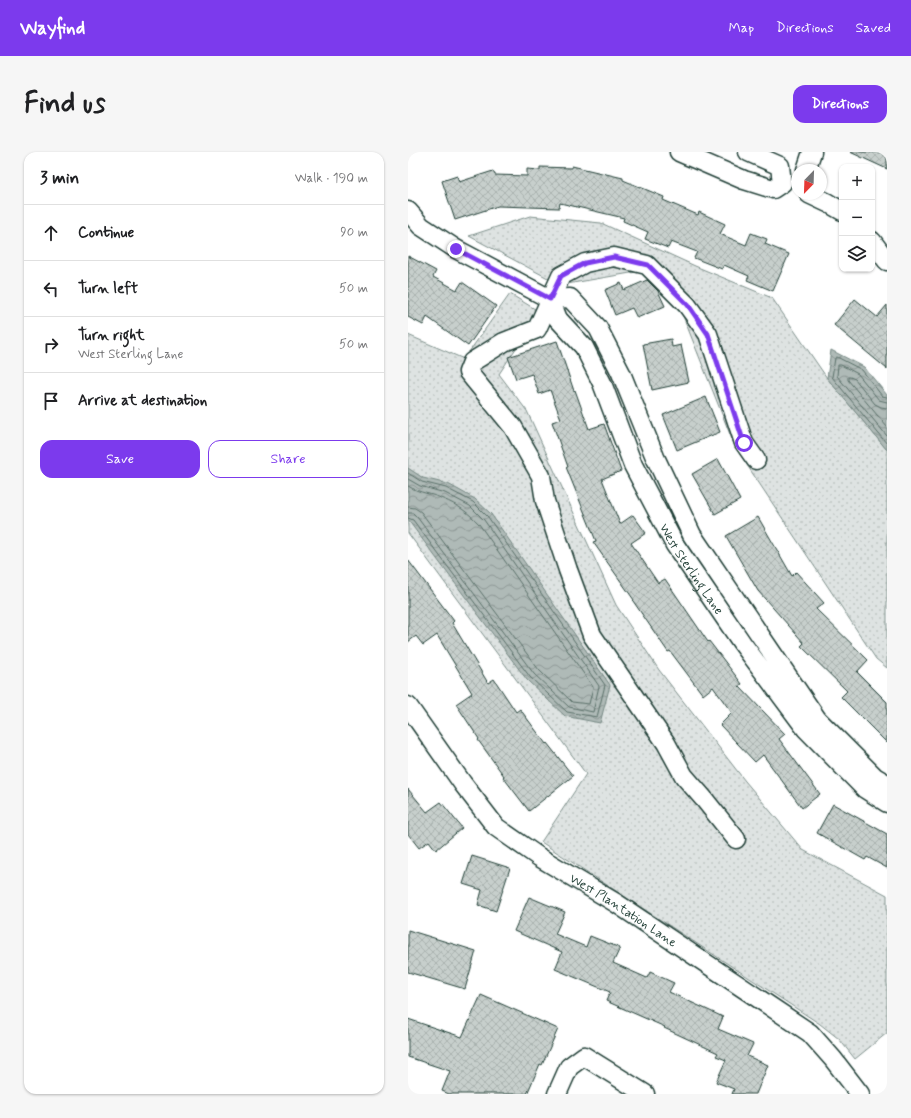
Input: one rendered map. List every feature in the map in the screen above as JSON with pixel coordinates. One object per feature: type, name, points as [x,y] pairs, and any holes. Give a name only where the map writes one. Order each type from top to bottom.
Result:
[{"type":"street","points":[[679,152],[744,180],[773,189],[790,186],[780,166],[748,152]]},
{"type":"street","points":[[808,164],[812,152]]},
{"type":"street","points":[[822,200],[839,209]]},
{"type":"street","points":[[408,210],[421,226],[456,249],[550,299]]},
{"type":"street","points":[[875,245],[887,261]]},
{"type":"street","points":[[736,839],[684,776],[666,743],[592,634],[568,570],[545,501],[541,476],[513,426],[468,372],[472,362],[504,342],[537,329],[561,276],[585,263],[614,257],[648,265],[688,305],[708,334],[744,443],[756,460]]},
{"type":"street","name":"West Sterling Lane","points":[[887,784],[874,777],[817,720],[692,535],[654,457],[621,373],[598,328],[570,298],[550,299],[558,319],[584,347],[602,383],[633,465],[675,545],[742,643],[806,729],[865,789],[887,803]]},
{"type":"street","name":"West Plantation Lane","points":[[408,706],[463,784],[496,826],[538,857],[616,904],[810,1033],[833,1059],[860,1094]]},
{"type":"street","points":[[557,1094],[569,1067],[584,1056],[645,1094]]},
{"type":"shaded area","points":[[530,216],[601,223],[695,266],[772,298],[827,378],[887,450],[887,668],[876,659],[735,447],[683,316],[648,270],[561,285],[469,236]]},
{"type":"shaded area","points":[[510,294],[540,312],[499,374],[527,411],[616,605],[659,670],[745,781],[803,850],[887,895],[887,1033],[855,1059],[839,1039],[820,1024],[541,842],[586,774],[408,533],[408,335],[464,359]]},
{"type":"water","points":[[831,350],[864,367],[887,395],[887,450],[827,378]]},
{"type":"water","points":[[408,468],[423,478],[448,484],[475,499],[491,514],[610,685],[600,723],[565,716],[527,680],[408,520]]},
{"type":"building","points":[[850,152],[887,152],[887,169]]},
{"type":"building","points":[[572,166],[623,178],[623,180],[664,197],[663,200],[698,215],[699,212],[725,224],[720,234],[746,245],[751,233],[767,239],[765,244],[789,254],[773,291],[747,280],[749,276],[724,265],[722,269],[694,258],[697,252],[671,242],[668,248],[645,239],[648,232],[623,221],[624,218],[560,203],[559,208],[498,206],[455,220],[442,181],[457,176],[459,182],[493,171],[495,175],[527,176],[527,169],[540,170],[540,167],[572,168]]},
{"type":"building","points":[[408,256],[436,271],[433,277],[457,290],[462,282],[496,306],[468,346],[427,317],[423,325],[408,317]]},
{"type":"building","points":[[647,280],[658,291],[665,306],[637,318],[632,308],[615,315],[605,290],[621,283],[624,290]]},
{"type":"building","points":[[855,299],[877,317],[887,305],[887,369],[834,325]]},
{"type":"building","points":[[671,339],[672,347],[681,345],[689,382],[652,390],[643,344]]},
{"type":"building","points":[[557,341],[589,429],[604,424],[621,471],[602,479],[620,524],[633,515],[646,533],[631,543],[658,583],[665,579],[708,642],[709,641],[742,684],[739,686],[785,734],[779,739],[820,794],[802,808],[763,755],[755,762],[720,725],[732,713],[713,687],[703,695],[670,651],[668,652],[633,601],[634,600],[593,542],[596,541],[566,467],[568,467],[552,422],[561,419],[550,390],[539,394],[532,374],[516,379],[508,357]]},
{"type":"building","points":[[706,397],[720,432],[677,450],[663,415]]},
{"type":"building","points":[[718,459],[740,500],[715,514],[692,474]]},
{"type":"building","points":[[758,517],[792,576],[796,572],[824,603],[816,609],[868,660],[857,672],[887,702],[887,743],[841,697],[847,691],[801,646],[804,643],[758,591],[726,536]]},
{"type":"building","points":[[408,560],[454,621],[452,623],[488,683],[494,679],[516,712],[520,709],[546,744],[547,743],[573,776],[529,811],[503,777],[504,776],[478,740],[479,739],[456,704],[472,693],[437,635],[423,645],[416,636],[408,642]]},
{"type":"building","points":[[408,789],[427,812],[441,802],[462,828],[436,850],[429,841],[419,848],[408,834]]},
{"type":"building","points":[[833,804],[887,834],[887,868],[867,857],[865,860],[817,833]]},
{"type":"building","points":[[472,856],[510,868],[496,911],[478,905],[482,890],[463,884]]},
{"type":"building","points":[[529,897],[565,912],[555,934],[586,947],[590,936],[620,948],[613,963],[647,978],[650,972],[674,983],[669,992],[723,1017],[718,1029],[753,1044],[747,1056],[768,1065],[756,1094],[732,1094],[734,1089],[716,1082],[726,1060],[716,1056],[718,1053],[664,1028],[665,1027],[606,1001],[610,992],[555,969],[562,952],[514,931]]},
{"type":"building","points":[[408,930],[476,951],[465,989],[408,972]]},
{"type":"building","points":[[481,995],[558,1029],[527,1094],[449,1094],[442,1091],[450,1071],[408,1057],[408,1019],[462,1037]]},
{"type":"route","points":[[456,249],[550,299],[561,276],[585,263],[614,257],[648,265],[688,305],[708,334],[744,443]]}]
